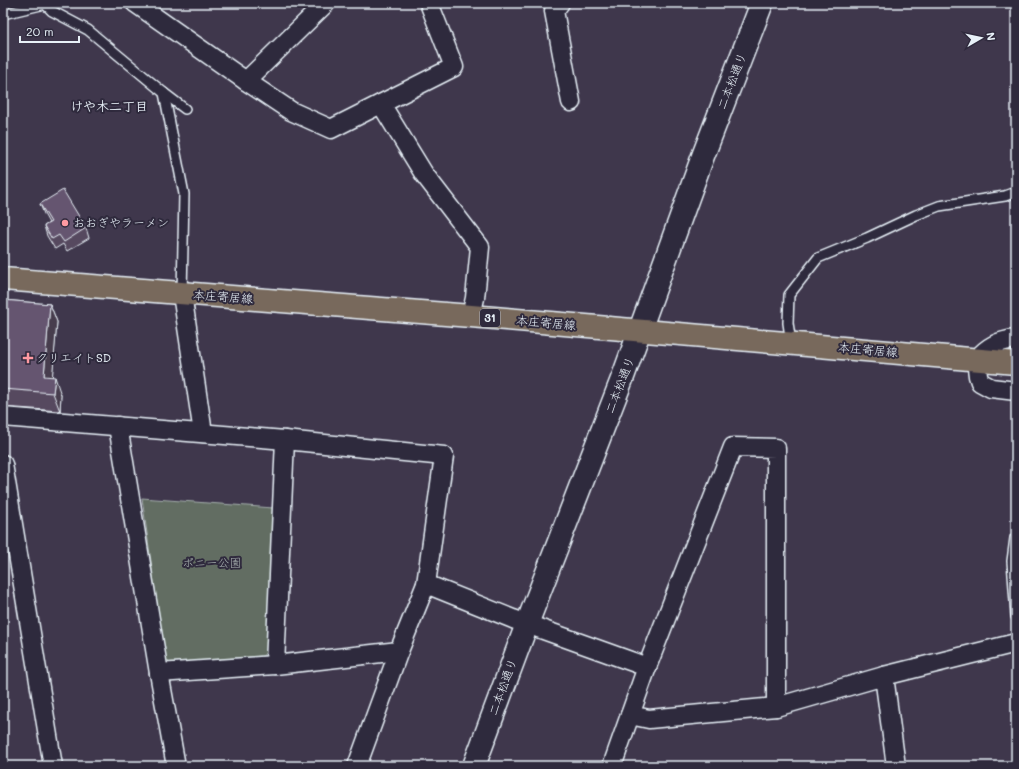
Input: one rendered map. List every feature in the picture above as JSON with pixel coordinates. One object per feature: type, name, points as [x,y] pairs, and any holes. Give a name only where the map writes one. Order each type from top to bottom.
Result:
[{"type":"main road","name":"本庄寄居線","points":[[3,279],[471,316],[1016,363]]},
{"type":"street","points":[[135,3],[246,81],[291,110],[331,129],[454,67],[429,3]]},
{"type":"street","points":[[246,81],[326,3]]},
{"type":"street","points":[[560,3],[554,11],[571,102]]},
{"type":"street","name":"二本松通り","points":[[474,766],[640,331],[703,156],[762,3]]},
{"type":"street","points":[[381,104],[424,174],[480,247],[475,298],[471,316]]},
{"type":"street","points":[[182,294],[203,433]]},
{"type":"street","points":[[1016,339],[1006,340],[990,346],[976,360],[980,382],[991,388],[1016,391]]},
{"type":"street","points":[[3,417],[285,440],[444,456],[426,584],[357,766]]},
{"type":"street","points":[[118,426],[176,766]]},
{"type":"street","points":[[275,665],[285,440]]},
{"type":"street","points":[[612,766],[647,668],[733,447],[776,448],[776,707]]},
{"type":"street","points":[[3,464],[53,766]]},
{"type":"street","points":[[426,584],[527,624],[647,668]]},
{"type":"street","points":[[630,715],[649,719],[776,707],[884,676],[1016,643]]},
{"type":"street","points":[[159,673],[275,665],[400,651]]},
{"type":"street","points":[[884,676],[896,766]]},
{"type":"lane","points":[[3,14],[45,3],[52,11],[88,30],[185,109]]},
{"type":"lane","points":[[164,93],[184,194],[182,294]]},
{"type":"lane","points":[[791,343],[788,323],[789,294],[818,258],[939,206],[1005,196],[1016,192]]},
{"type":"lane","points":[[1016,537],[1012,561],[1016,616]]},
{"type":"green space","name":"ポニー公園","points":[[142,498],[273,508],[269,647],[263,656],[170,663],[165,659]]},
{"type":"building","name":"おおぎやラーメン","points":[[63,190],[86,228],[64,242],[59,235],[52,239],[44,226],[51,222],[40,204]]},
{"type":"building","name":"クリエイトSD","points":[[3,300],[50,304],[44,376],[55,377],[53,393],[3,389]]},
{"type":"place","name":"おおぎやラーメン","points":[[65,223]]},
{"type":"place","name":"クリエイトSD","points":[[28,358]]},
{"type":"district","name":"けや木二丁目","points":[[109,106]]}]
